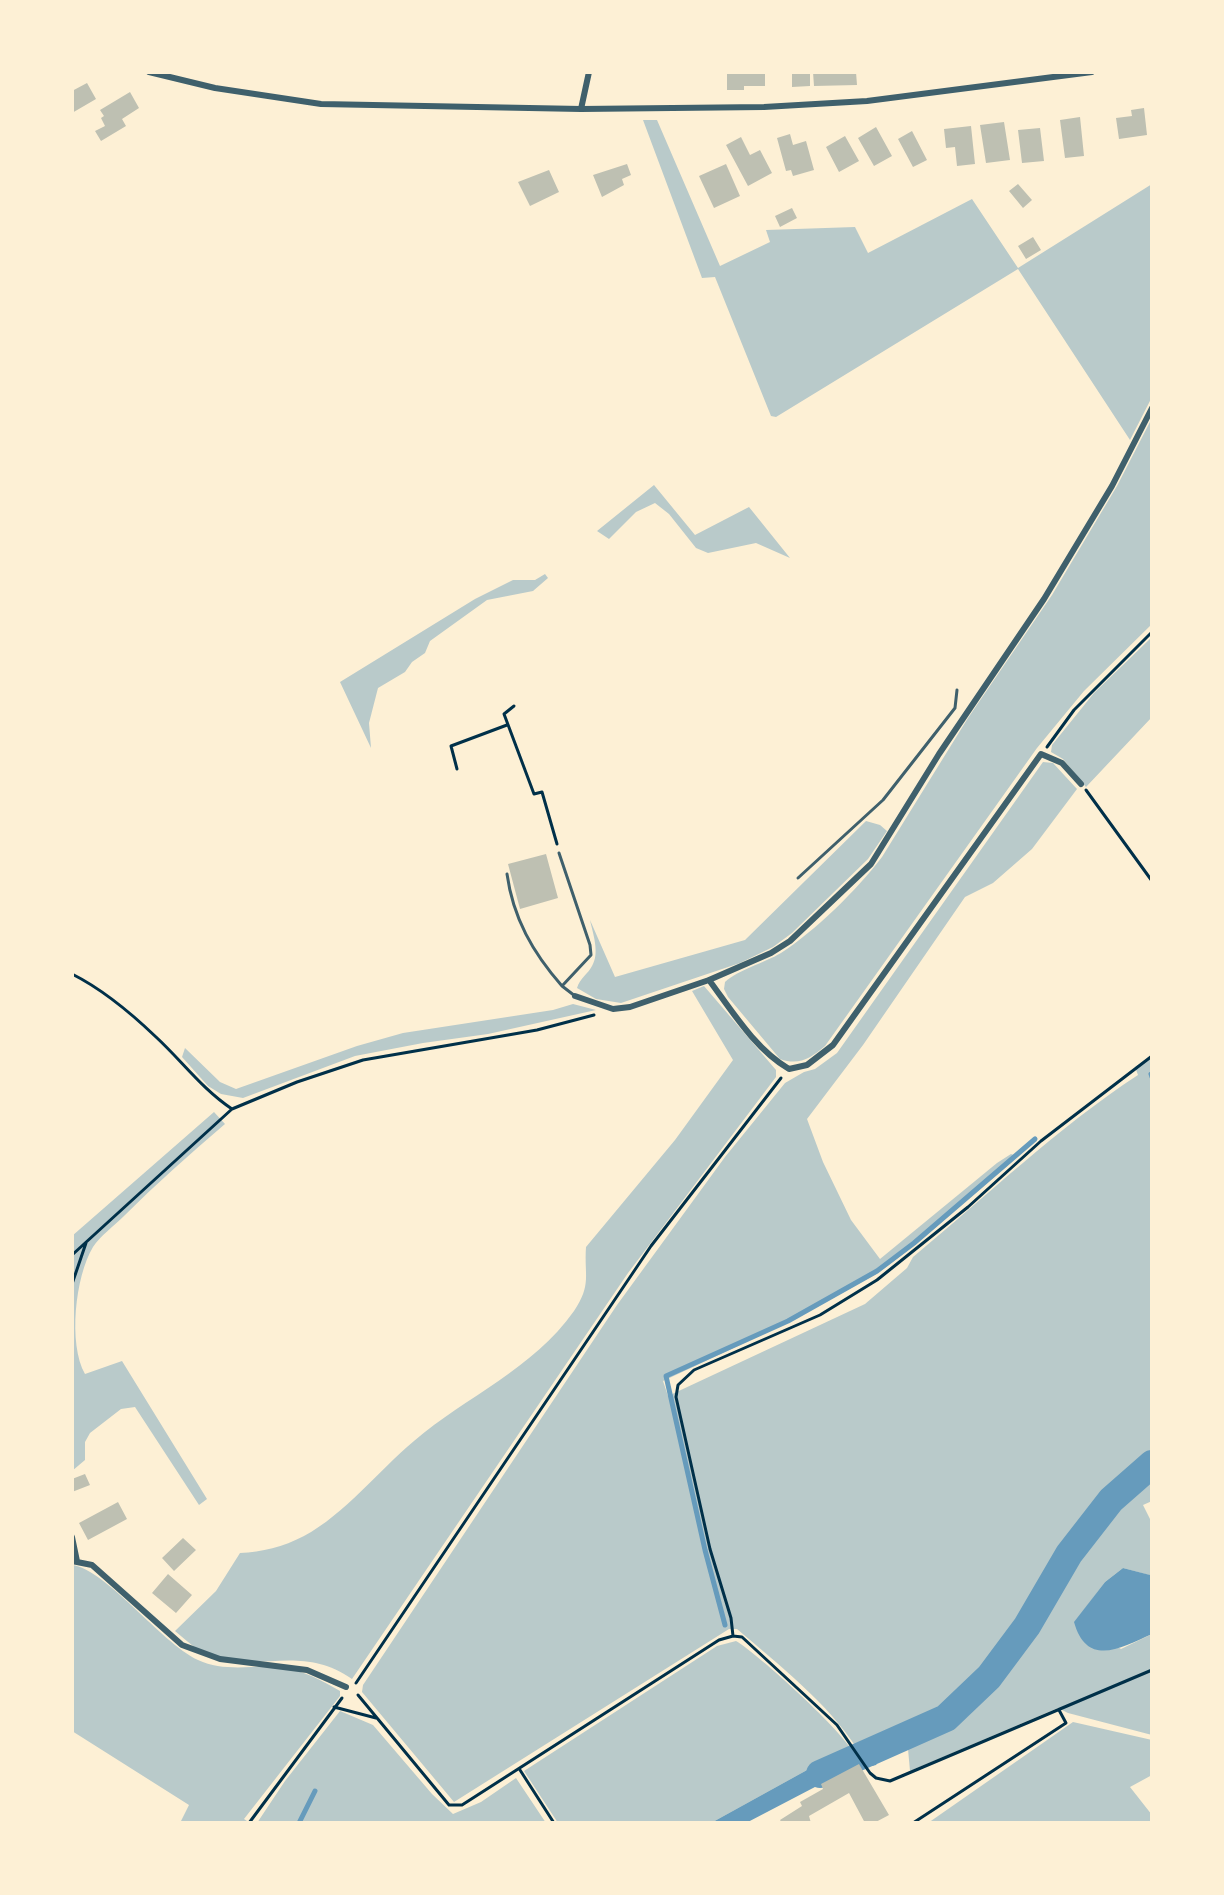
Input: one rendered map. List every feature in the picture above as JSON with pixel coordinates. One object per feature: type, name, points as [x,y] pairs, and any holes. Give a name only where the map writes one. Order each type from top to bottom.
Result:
[{"type":"street","points":[[149,72],[215,88],[321,104],[581,109],[764,107],[867,101],[1092,72]]},
{"type":"street","points":[[581,109],[589,72]]},
{"type":"street","points":[[575,996],[613,1009],[630,1007],[709,980],[771,953],[790,941],[871,864],[939,754],[1044,599],[1112,486],[1152,408]]},
{"type":"street","points":[[709,980],[745,1028],[777,1062],[789,1069],[807,1065],[833,1045],[1041,754],[1062,763],[1081,784]]},
{"type":"street","points":[[72,1537],[74,1561],[92,1565],[182,1645],[220,1659],[307,1670],[346,1687]]},
{"type":"lane","points":[[798,878],[883,800],[955,708],[957,690]]},
{"type":"lane","points":[[559,853],[584,924],[591,955],[562,986]]},
{"type":"lane","points":[[507,874],[510,898],[518,922],[542,963],[575,996]]},
{"type":"path","points":[[1041,754],[1074,710],[1152,632]]},
{"type":"path","points":[[514,706],[504,714],[534,794],[542,792],[559,853]]},
{"type":"path","points":[[457,769],[451,746],[508,724]]},
{"type":"path","points":[[1081,784],[1152,881]]},
{"type":"path","points":[[72,974],[117,1004],[147,1029],[210,1094],[232,1109]]},
{"type":"path","points":[[72,1255],[232,1109],[297,1082],[363,1060],[537,1030],[613,1009]]},
{"type":"path","points":[[733,1636],[681,1425],[676,1397],[678,1385],[694,1370],[820,1315],[877,1280],[968,1207],[1041,1141],[1152,1056]]},
{"type":"path","points":[[249,1823],[334,1707],[356,1683],[651,1246],[789,1069]]},
{"type":"path","points":[[72,1284],[87,1239]]},
{"type":"path","points":[[358,1695],[449,1805],[462,1805],[719,1640],[733,1636],[742,1637],[837,1725],[876,1778],[890,1781],[1152,1670]]},
{"type":"path","points":[[334,1707],[376,1718]]},
{"type":"path","points":[[913,1823],[1066,1723],[1059,1710]]},
{"type":"path","points":[[520,1770],[554,1823]]},
{"type":"shaded area","points":[[643,120],[657,120],[720,266],[770,242],[766,230],[855,227],[868,253],[972,199],[1018,268],[1152,184],[1152,397],[1130,440],[1018,269],[776,417],[771,416],[715,277],[702,278]]},
{"type":"shaded area","points":[[1152,418],[1152,624],[1084,691],[1037,748],[825,1046],[804,1060],[793,1062],[780,1059],[728,997],[725,982],[781,953],[808,933],[848,896],[882,857],[968,718],[1052,595],[1117,486]]},
{"type":"shaded area","points":[[654,485],[695,535],[749,507],[790,558],[756,543],[708,553],[696,548],[669,514],[655,503],[636,512],[609,539],[597,531]]},
{"type":"shaded area","points":[[545,574],[548,578],[533,591],[487,600],[430,641],[425,653],[412,662],[405,672],[378,688],[369,723],[371,748],[340,682],[475,599],[513,580],[535,580]]},
{"type":"shaded area","points":[[1152,637],[1152,717],[1086,787],[1063,759],[1051,752],[1052,745],[1094,693]]},
{"type":"shaded area","points":[[1043,762],[1053,763],[1077,789],[1032,849],[993,883],[965,897],[863,1045],[807,1119],[823,1162],[851,1220],[880,1259],[997,1163],[1011,1154],[1016,1156],[915,1245],[878,1273],[789,1322],[663,1381],[668,1396],[865,1304],[907,1268],[913,1257],[1023,1163],[1079,1117],[1138,1075],[1135,1067],[1152,1056],[1152,1455],[1089,1513],[1025,1616],[974,1685],[931,1717],[864,1744],[858,1750],[832,1716],[802,1685],[737,1629],[729,1629],[454,1802],[362,1692],[363,1685],[617,1305],[725,1157],[785,1083],[815,1069],[837,1053]]},
{"type":"shaded area","points":[[866,821],[880,825],[887,831],[868,859],[792,933],[773,947],[740,963],[621,1003],[596,999],[577,988],[594,961],[595,943],[590,920],[615,977],[745,940]]},
{"type":"shaded area","points":[[704,986],[776,1070],[776,1077],[628,1273],[352,1679],[315,1663],[229,1660],[211,1656],[192,1645],[175,1631],[216,1591],[240,1553],[280,1546],[319,1527],[414,1441],[519,1366],[558,1331],[574,1311],[585,1287],[586,1247],[675,1140],[733,1060],[692,991]]},
{"type":"shaded area","points":[[573,1004],[596,1010],[488,1034],[355,1056],[243,1098],[221,1094],[208,1086],[182,1057],[185,1048],[220,1082],[236,1089],[403,1033],[553,1010]]},
{"type":"shaded area","points":[[214,1112],[225,1124],[93,1247],[78,1292],[75,1329],[85,1374],[122,1361],[207,1499],[199,1505],[135,1407],[121,1409],[90,1433],[85,1442],[85,1460],[72,1471],[72,1236]]},
{"type":"shaded area","points":[[1152,1478],[1152,1501],[1143,1505],[1152,1523],[1152,1579],[1149,1575],[1123,1568],[1105,1582],[1075,1622],[1121,1649],[1152,1634],[1152,1735],[1058,1708],[910,1771],[908,1749],[937,1736],[968,1716],[1039,1628],[1110,1513]]},
{"type":"shaded area","points":[[72,1565],[86,1569],[101,1579],[167,1638],[198,1660],[219,1666],[291,1669],[313,1676],[340,1691],[340,1696],[244,1819],[250,1823],[180,1823],[189,1805],[72,1731]]},
{"type":"shaded area","points":[[736,1641],[800,1694],[854,1754],[836,1763],[827,1759],[711,1823],[558,1823],[524,1771],[717,1646]]},
{"type":"shaded area","points":[[340,1711],[373,1725],[453,1814],[481,1802],[516,1778],[546,1823],[257,1823],[285,1781]]},
{"type":"shaded area","points":[[1073,1722],[1152,1740],[1152,1775],[1130,1787],[1152,1815],[1152,1823],[928,1823]]},
{"type":"water","points":[[1123,1568],[1150,1575],[1152,1579],[1152,1634],[1117,1648],[1096,1650],[1087,1645],[1074,1622],[1105,1582]]},
{"type":"water","points":[[931,1717],[937,1736],[879,1760],[876,1765],[872,1766],[870,1761],[864,1762],[858,1750],[864,1744]]},
{"type":"water","points":[[854,1754],[859,1764],[746,1823],[711,1823],[827,1759],[836,1763]]},
{"type":"building","points":[[727,72],[765,72],[765,86],[727,90]]},
{"type":"building","points":[[810,72],[810,86],[792,87],[792,73]]},
{"type":"building","points":[[813,72],[856,72],[857,85],[814,86]]},
{"type":"building","points":[[87,83],[96,99],[72,113],[72,91]]},
{"type":"building","points":[[130,92],[139,108],[122,119],[126,126],[101,141],[95,131],[105,126],[100,110]]},
{"type":"building","points":[[1144,108],[1147,135],[1119,139],[1116,118],[1132,116],[1131,110]]},
{"type":"building","points":[[1080,117],[1084,156],[1065,158],[1060,120]]},
{"type":"building","points":[[1004,122],[1010,160],[986,163],[980,125]]},
{"type":"building","points":[[971,126],[975,164],[957,166],[955,147],[946,148],[944,129]]},
{"type":"building","points":[[876,127],[892,156],[874,166],[858,138]]},
{"type":"building","points":[[1040,128],[1044,161],[1022,163],[1018,130]]},
{"type":"building","points":[[912,131],[927,160],[913,167],[898,139]]},
{"type":"building","points":[[790,134],[793,145],[806,141],[814,170],[793,176],[791,170],[786,171],[777,138]]},
{"type":"building","points":[[845,136],[859,161],[839,172],[826,147]]},
{"type":"building","points":[[741,137],[750,155],[760,150],[772,173],[748,186],[726,145]]},
{"type":"building","points":[[627,164],[631,175],[622,179],[624,185],[602,197],[593,175]]},
{"type":"building","points":[[726,164],[740,196],[714,208],[699,176]]},
{"type":"building","points":[[549,170],[559,192],[530,206],[518,182]]},
{"type":"building","points":[[1018,184],[1032,200],[1023,208],[1009,191]]},
{"type":"building","points":[[792,208],[797,218],[780,227],[775,216]]},
{"type":"building","points":[[1033,237],[1041,250],[1026,259],[1018,246]]},
{"type":"building","points":[[546,854],[558,898],[520,909],[508,864]]},
{"type":"building","points":[[85,1474],[90,1485],[72,1492],[72,1479]]},
{"type":"building","points":[[118,1502],[127,1519],[88,1540],[79,1523]]},
{"type":"building","points":[[183,1538],[196,1550],[174,1571],[162,1558]]},
{"type":"building","points":[[168,1574],[192,1595],[176,1613],[152,1593]]},
{"type":"building","points":[[859,1764],[889,1815],[874,1823],[865,1823],[849,1793],[809,1816],[811,1823],[782,1823],[780,1820],[802,1806],[800,1802],[823,1789],[821,1784]]},
{"type":"waterway","points":[[725,1625],[666,1376],[788,1321],[877,1271],[1035,1139]]},
{"type":"waterway","points":[[820,1774],[946,1718],[989,1677],[1027,1626],[1069,1554],[1111,1500],[1152,1464]]},
{"type":"waterway","points":[[299,1823],[315,1791]]}]
